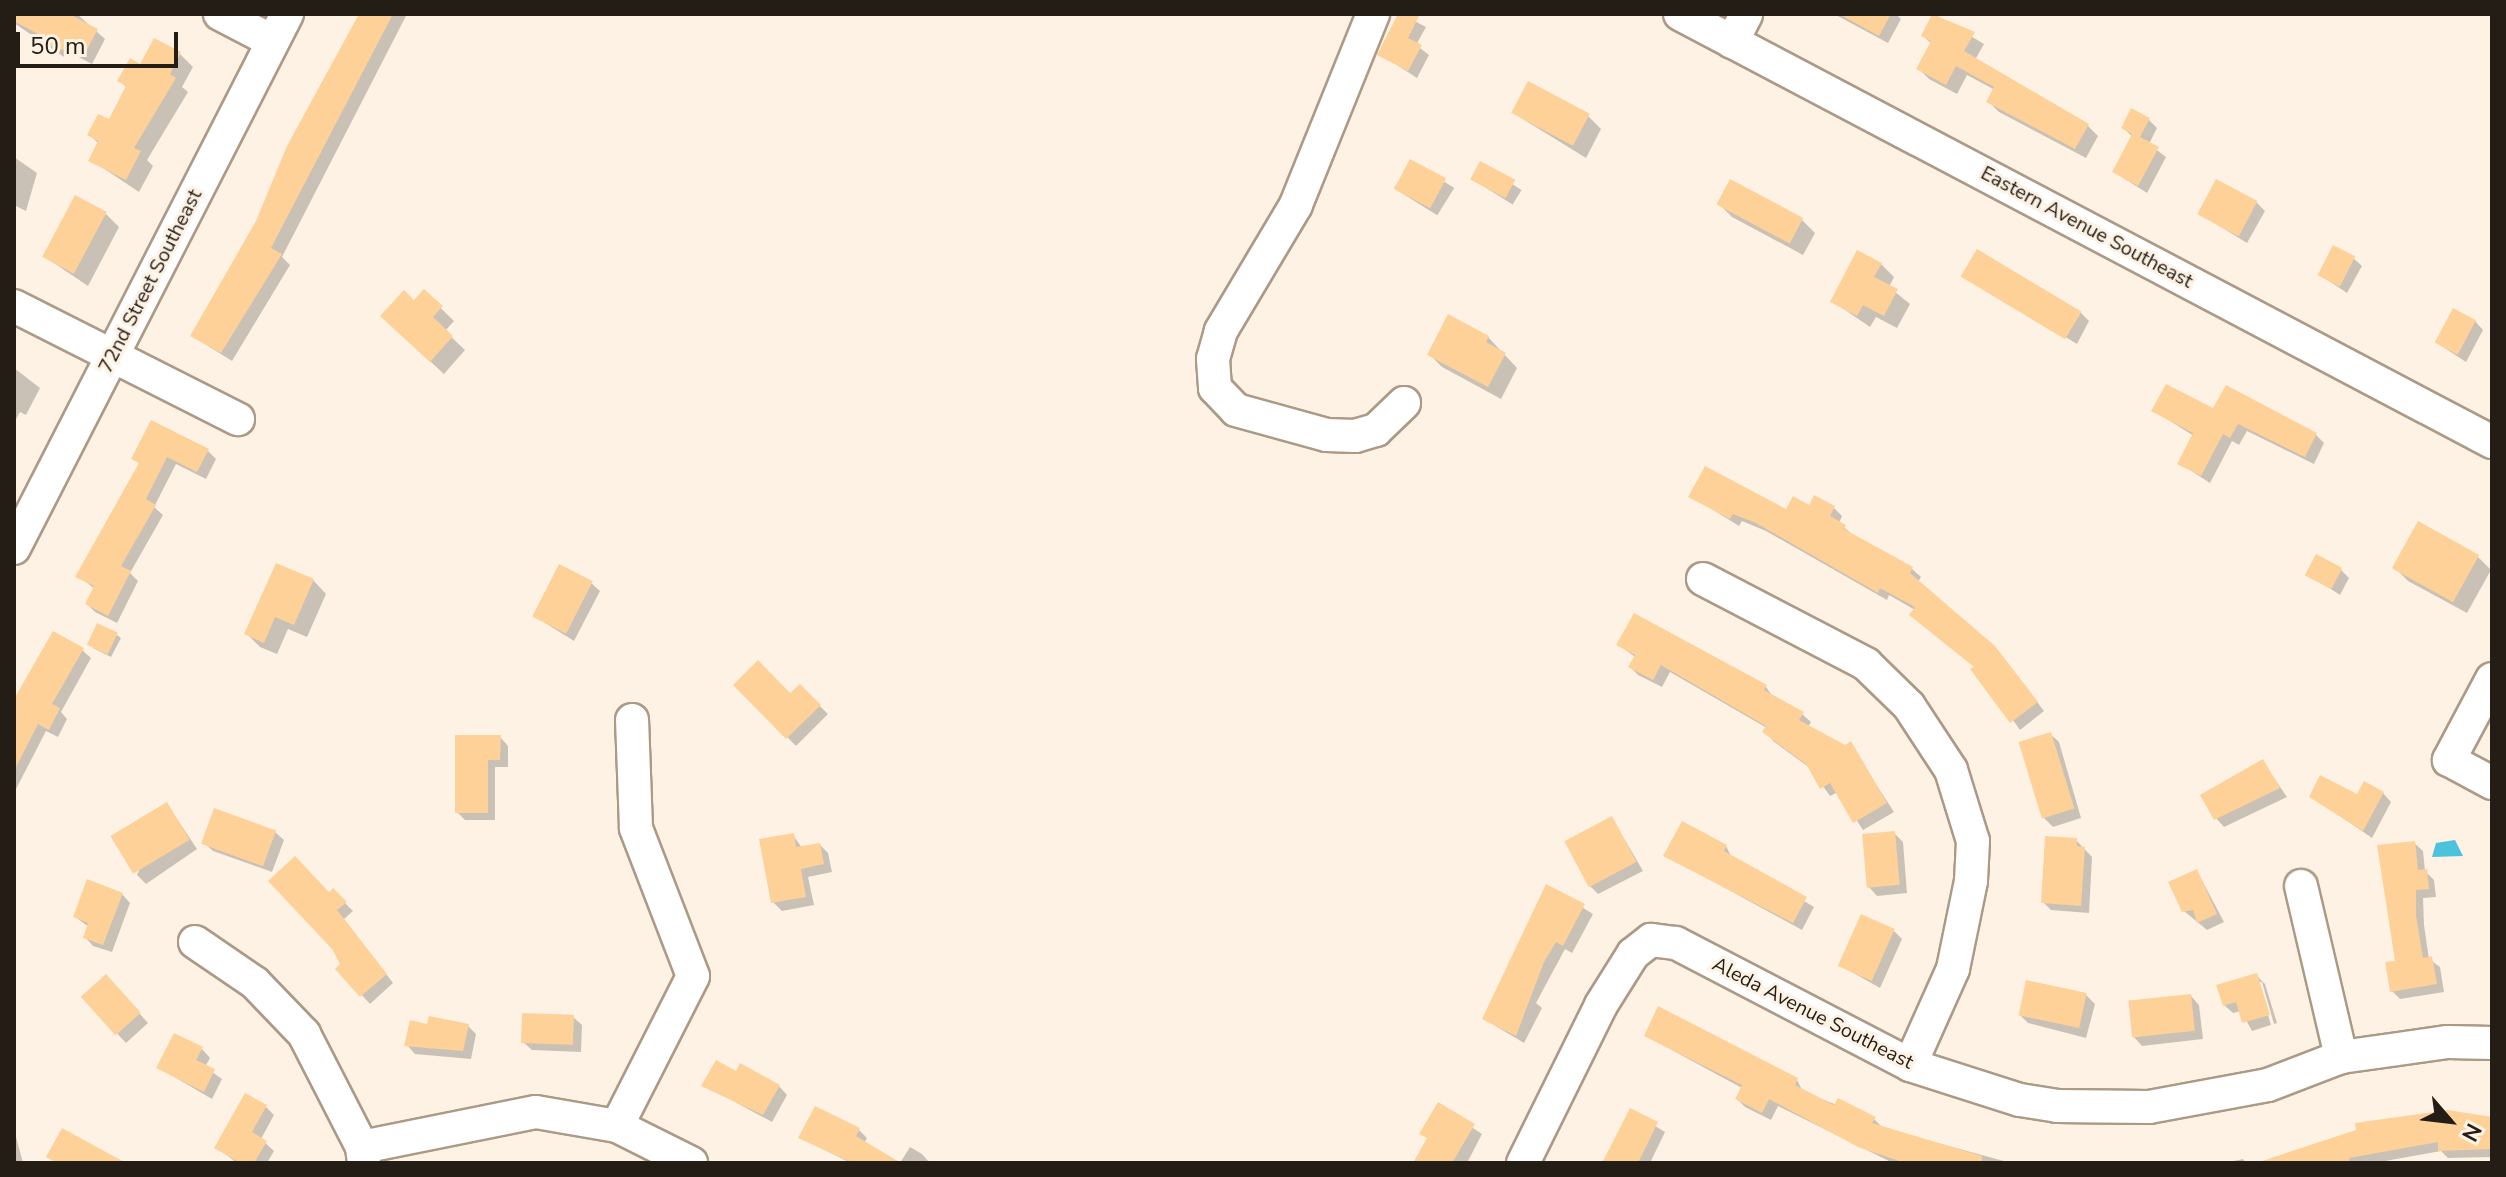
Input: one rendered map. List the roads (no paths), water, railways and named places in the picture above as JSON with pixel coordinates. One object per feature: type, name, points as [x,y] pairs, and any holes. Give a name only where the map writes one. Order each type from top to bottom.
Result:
[{"type":"street","points":[[220,14],[279,28]]},
{"type":"street","points":[[1373,14],[1296,205],[1221,331],[1213,359],[1215,388],[1236,410],[1327,435],[1355,436],[1376,430],[1404,403]]},
{"type":"street","name":"Eastern Avenue Southeast","points":[[1680,14],[1739,28],[2492,442]]},
{"type":"street","name":"72nd Street Southeast","points":[[14,548],[279,28]]},
{"type":"street","points":[[14,306],[238,419]]},
{"type":"street","points":[[1703,579],[1866,664],[1909,706],[1951,770],[1973,841],[1971,881],[1953,969],[1910,1065]]},
{"type":"street","points":[[2492,679],[2449,760],[2492,783]]},
{"type":"street","points":[[617,1126],[693,976],[636,828],[632,720]]},
{"type":"street","points":[[2301,886],[2341,1057]]},
{"type":"street","name":"Aleda Avenue Southeast","points":[[1523,1163],[1601,1005],[1633,954],[1651,940],[1676,943],[1910,1065],[2020,1100],[2129,1109],[2268,1085],[2341,1057],[2448,1042],[2492,1043]]},
{"type":"street","points":[[195,942],[255,983],[304,1034],[363,1155],[536,1112],[617,1126],[691,1163]]},
{"type":"water","points":[[2455,840],[2463,856],[2432,857],[2436,843]]}]
